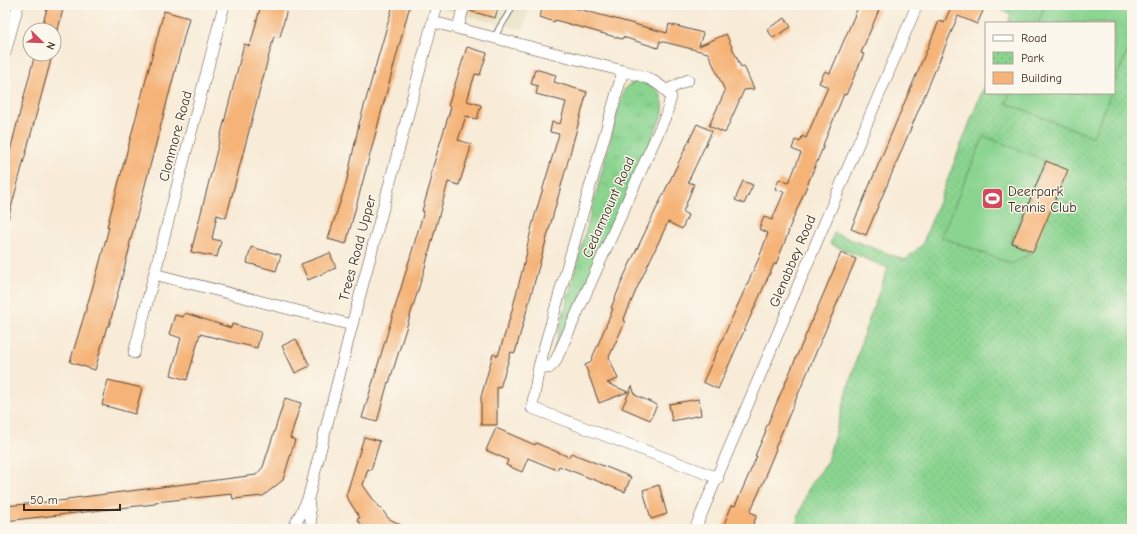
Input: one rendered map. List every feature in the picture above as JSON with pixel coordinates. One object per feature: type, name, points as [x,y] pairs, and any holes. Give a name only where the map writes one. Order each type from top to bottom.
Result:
[{"type":"street","points":[[5,53],[18,5]]},
{"type":"street","name":"Clonmore Road","points":[[134,353],[224,5]]},
{"type":"street","name":"Trees Road Upper","points":[[308,499],[352,325],[437,5]]},
{"type":"street","points":[[458,28],[464,5]]},
{"type":"street","name":"Glenabbey Road","points":[[695,529],[718,478],[917,5]]},
{"type":"street","points":[[433,22],[623,71],[656,81],[667,90],[688,80]]},
{"type":"street","name":"Cedarmount Road","points":[[623,71],[539,366],[532,408],[718,478]]},
{"type":"street","name":"Cedarmount Road","points":[[539,366],[549,368],[555,362],[666,115],[671,97],[667,90]]},
{"type":"street","points":[[154,274],[352,325]]},
{"type":"street","points":[[293,529],[308,499]]},
{"type":"street","points":[[308,499],[312,529]]},
{"type":"lane","points":[[495,38],[498,27],[510,12],[512,5]]},
{"type":"shaded area","points":[[443,5],[530,5],[523,30],[442,9]]},
{"type":"green space","points":[[990,5],[1132,5],[1132,529],[794,529],[810,484],[826,465],[865,330],[888,268],[830,244],[834,233],[905,260],[922,245],[985,84],[985,94],[1115,94],[1115,22],[1008,22],[1011,14]]},
{"type":"green space","points":[[1045,5],[1132,5],[1132,40],[1115,82],[1115,22],[1038,22]]},
{"type":"green space","points":[[634,82],[648,83],[657,89],[662,99],[663,113],[555,354],[554,349],[624,90]]},
{"type":"green space","points":[[1010,94],[1111,94],[1093,137],[1006,103]]},
{"type":"green space","name":"Deerpark Tennis Club","points":[[984,136],[1044,160],[1010,243],[1031,253],[1012,264],[941,237]]},
{"type":"building","points":[[48,5],[64,5],[60,22],[43,22]]},
{"type":"building","points":[[261,5],[288,5],[280,37],[274,36],[226,218],[217,215],[212,239],[221,241],[217,257],[191,252],[244,44],[250,46]]},
{"type":"building","points":[[393,5],[410,5],[346,244],[328,239],[346,184],[359,124]]},
{"type":"building","points":[[471,5],[499,5],[495,18],[470,11]]},
{"type":"building","points":[[543,5],[564,5],[667,33],[669,24],[703,33],[699,46],[726,34],[741,67],[744,66],[754,89],[744,90],[725,133],[709,126],[725,91],[708,53],[660,41],[658,48],[623,37],[622,39],[555,20],[554,22],[540,17]]},
{"type":"building","points":[[859,5],[881,5],[861,53],[864,54],[846,95],[844,94],[776,264],[774,264],[718,389],[703,382],[759,258],[768,233],[759,229],[764,217],[772,220],[784,192],[775,189],[779,179],[788,183],[790,180],[801,153],[792,149],[795,140],[800,142],[802,136],[806,138],[828,87],[819,83],[825,71],[830,73]]},
{"type":"building","points":[[952,5],[970,5],[983,11],[977,24],[958,16],[866,235],[851,229],[939,21],[944,23]]},
{"type":"building","points":[[164,11],[189,18],[112,315],[109,326],[107,326],[95,370],[70,362],[97,273],[109,227],[107,227]]},
{"type":"building","points":[[785,18],[791,27],[773,38],[767,29]]},
{"type":"building","points":[[467,47],[487,53],[480,75],[475,74],[467,101],[481,105],[477,119],[466,116],[458,140],[471,144],[470,150],[459,185],[448,182],[424,271],[389,383],[388,382],[377,422],[362,418],[424,211],[422,211],[432,177],[430,176],[451,107],[448,106]]},
{"type":"building","points":[[33,62],[50,62],[8,219],[5,218],[5,170]]},
{"type":"building","points":[[535,69],[556,75],[554,82],[587,92],[515,353],[511,352],[500,388],[497,387],[497,425],[481,425],[481,397],[493,354],[498,356],[510,318],[533,222],[559,134],[550,132],[552,122],[560,124],[566,102],[536,94],[538,86],[531,84]]},
{"type":"building","points":[[697,124],[712,131],[688,182],[694,184],[683,212],[688,215],[682,229],[668,222],[637,288],[623,321],[625,322],[609,357],[618,379],[607,383],[628,392],[599,403],[585,365],[590,363],[613,309],[611,308],[624,276]]},
{"type":"building","points":[[1046,161],[1068,170],[1033,252],[1012,243]]},
{"type":"building","points":[[743,181],[753,185],[744,204],[735,200]]},
{"type":"building","points":[[251,247],[281,255],[276,271],[247,263]]},
{"type":"building","points":[[330,253],[336,268],[308,280],[301,264]]},
{"type":"building","points":[[841,253],[856,259],[775,448],[776,449],[766,473],[767,474],[750,512],[757,515],[751,529],[722,529],[732,505],[735,506],[757,456],[755,456],[766,431],[765,430]]},
{"type":"building","points":[[185,313],[231,328],[232,324],[261,332],[257,348],[200,334],[187,380],[171,375],[181,338],[169,334],[175,315],[183,317]]},
{"type":"building","points":[[296,339],[310,366],[295,373],[282,346]]},
{"type":"building","points":[[108,380],[142,388],[135,414],[102,405]]},
{"type":"building","points":[[632,386],[635,395],[657,405],[650,420],[622,408]]},
{"type":"building","points":[[285,398],[301,403],[290,438],[295,440],[283,480],[263,496],[233,499],[232,494],[5,521],[5,506],[68,500],[67,499],[256,475],[263,467]]},
{"type":"building","points":[[699,399],[701,415],[672,421],[669,404]]},
{"type":"building","points":[[496,428],[535,445],[536,443],[569,457],[571,453],[631,477],[625,492],[559,466],[557,470],[528,458],[522,472],[506,465],[508,460],[486,450]]},
{"type":"building","points":[[364,437],[380,441],[371,470],[368,469],[363,485],[388,518],[408,529],[364,529],[357,519],[360,518],[346,496]]},
{"type":"building","points":[[659,485],[667,514],[651,519],[643,490]]},
{"type":"place","name":"Deerpark Tennis Club","points":[[993,199]]}]
